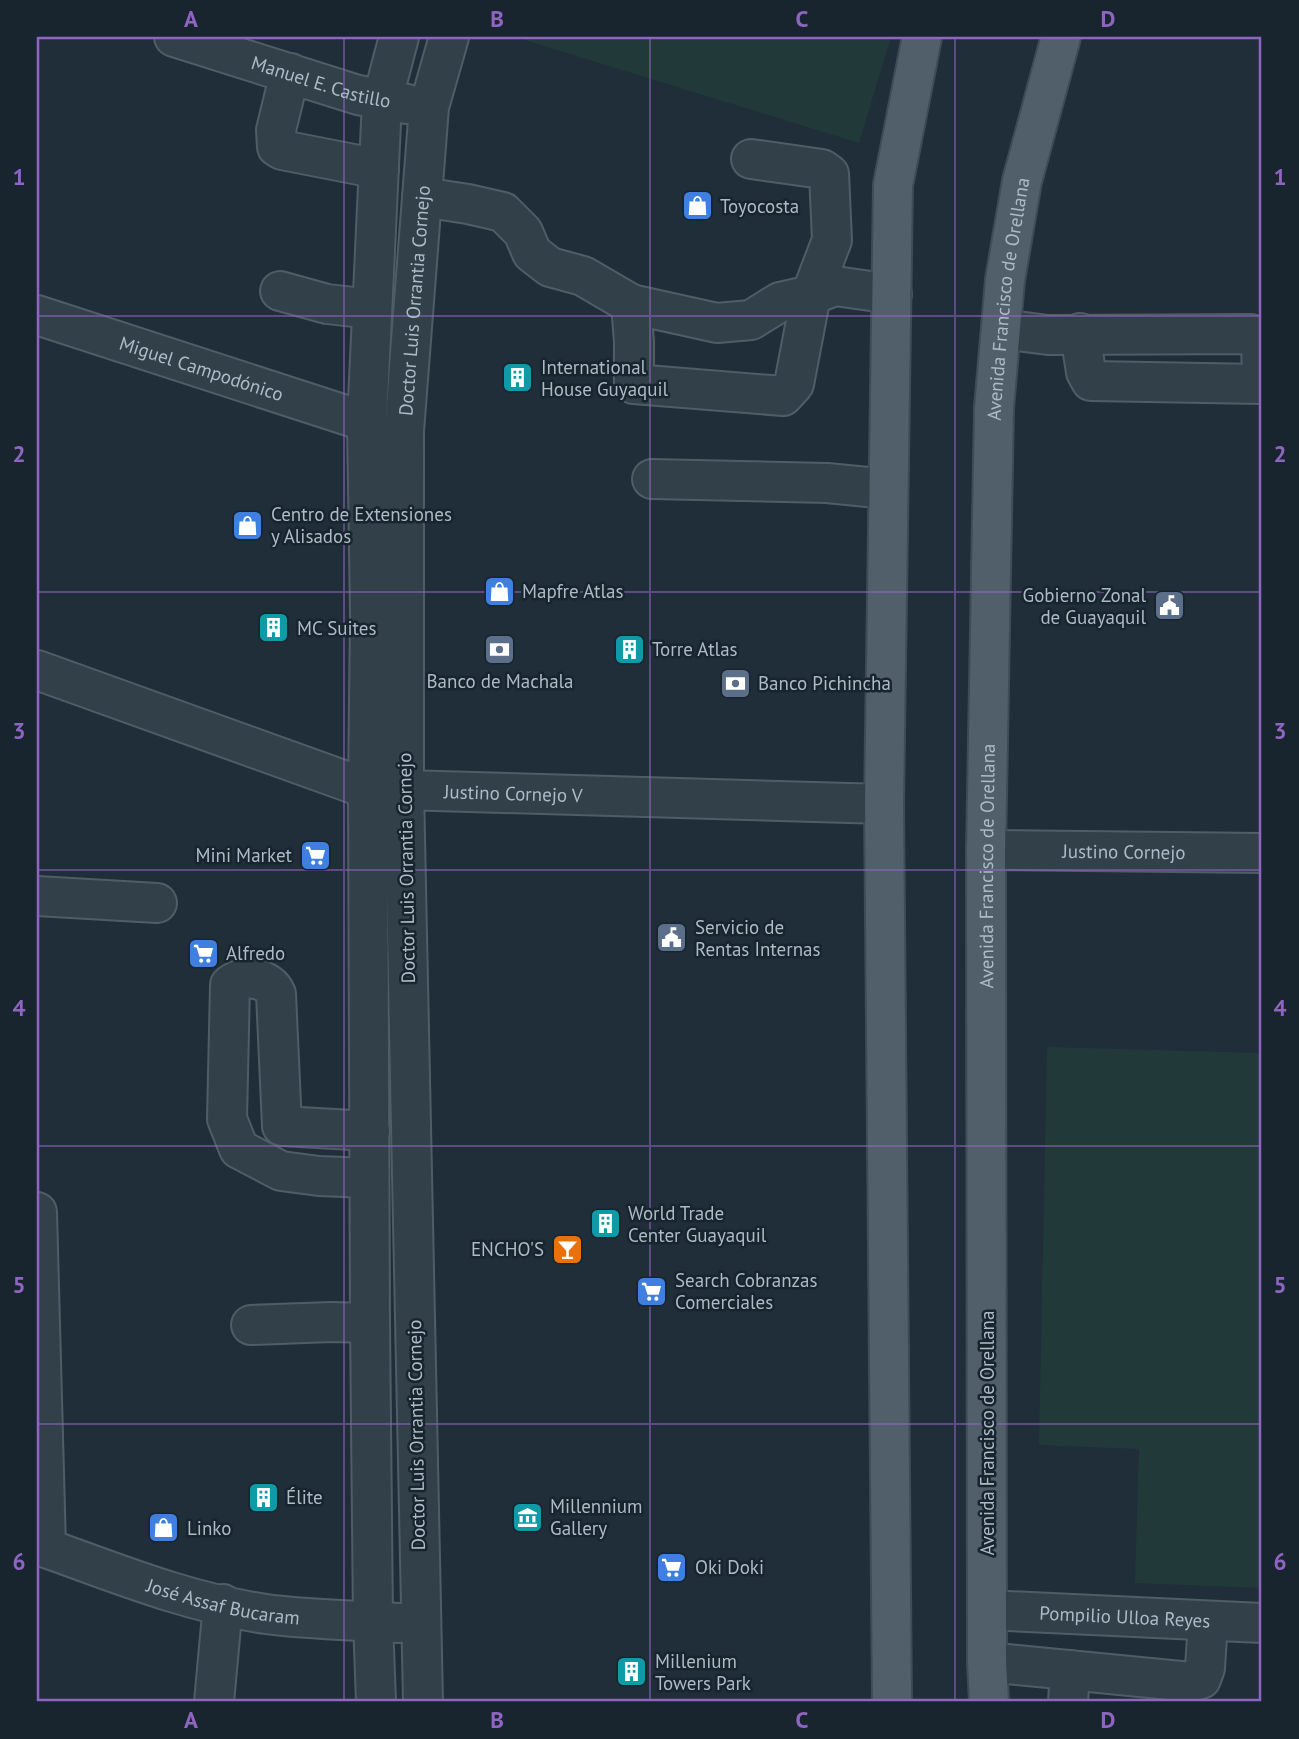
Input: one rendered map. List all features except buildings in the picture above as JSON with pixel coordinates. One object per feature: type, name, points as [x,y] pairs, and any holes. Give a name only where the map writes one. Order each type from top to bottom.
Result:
[{"type":"main road","points":[[892,1702],[884,804],[893,185],[922,37]]},
{"type":"main road","name":"Avenida Francisco de Orellana","points":[[989,1702],[986,850],[994,408],[1005,280],[1022,181],[1061,37]]},
{"type":"street","name":"Manuel E. Castillo","points":[[174,37],[358,95],[429,107]]},
{"type":"street","name":"Doctor Luis Orrantia Cornejo","points":[[399,37],[382,101],[367,422],[370,614],[386,790],[423,1702]]},
{"type":"street","name":"Doctor Luis Orrantia Cornejo","points":[[376,1702],[373,1621],[370,1131],[404,431],[429,107],[449,37]]},
{"type":"street","points":[[290,73],[276,130],[277,146],[282,150],[379,169]]},
{"type":"street","points":[[631,304],[634,384],[783,396],[794,384],[811,295],[832,240],[829,173],[822,169],[751,159]]},
{"type":"street","points":[[422,197],[503,212],[523,232],[532,253],[550,267],[583,276],[631,304],[717,323],[751,320],[780,302],[835,286],[892,294]]},
{"type":"street","points":[[281,291],[327,304],[372,309]]},
{"type":"street","name":"Miguel Campodónico","points":[[37,315],[367,422]]},
{"type":"street","points":[[1001,329],[1048,335],[1080,333],[1251,334],[1261,341],[1262,383],[1091,381],[1086,372],[1080,333]]},
{"type":"street","points":[[652,479],[827,483],[888,489]]},
{"type":"street","name":"Justino Cornejo V","points":[[37,670],[386,790],[884,804]]},
{"type":"street","name":"Justino Cornejo","points":[[986,850],[1262,853]]},
{"type":"street","points":[[37,896],[157,903]]},
{"type":"street","points":[[281,1171],[282,1126],[276,994],[267,982],[236,980],[230,985],[228,1006],[227,1119],[239,1149],[281,1171],[369,1178]]},
{"type":"street","points":[[282,1126],[370,1131]]},
{"type":"street","points":[[37,1212],[41,1544]]},
{"type":"street","points":[[251,1325],[370,1323]]},
{"type":"street","name":"José Assaf Bucaram","points":[[41,1544],[171,1592],[264,1614],[420,1625]]},
{"type":"street","points":[[215,1702],[223,1604]]},
{"type":"street","name":"Pompilio Ulloa Reyes","points":[[987,1609],[1262,1623]]},
{"type":"street","points":[[987,1662],[1069,1686],[1191,1682],[1201,1679],[1205,1668],[1208,1621]]},
{"type":"green space","points":[[515,37],[891,37],[859,143]]},
{"type":"green space","points":[[1047,1047],[1262,1053],[1262,1588],[1135,1583],[1139,1449],[1039,1445]]},
{"type":"place","name":"Toyocosta","points":[[697,206]]},
{"type":"place","name":"International House Guyaquil","points":[[518,378]]},
{"type":"place","name":"Centro de Extensiones y Alisados","points":[[248,525]]},
{"type":"place","name":"Mapfre Atlas","points":[[499,591]]},
{"type":"place","name":"Gobierno Zonal de Guayaquil","points":[[1169,606]]},
{"type":"place","name":"MC Suites","points":[[274,628]]},
{"type":"place","name":"Torre Atlas","points":[[629,649]]},
{"type":"place","name":"Banco de Machala","points":[[500,650]]},
{"type":"place","name":"Banco Pichincha","points":[[735,683]]},
{"type":"place","name":"Mini Market","points":[[315,855]]},
{"type":"place","name":"Servicio de Rentas Internas","points":[[672,938]]},
{"type":"place","name":"Alfredo","points":[[203,953]]},
{"type":"place","name":"World Trade Center Guayaquil","points":[[605,1224]]},
{"type":"place","name":"ENCHO'S","points":[[567,1249]]},
{"type":"place","name":"Search Cobranzas Comerciales","points":[[652,1291]]},
{"type":"place","name":"Élite","points":[[263,1497]]},
{"type":"place","name":"Millennium Gallery","points":[[527,1517]]},
{"type":"place","name":"Linko","points":[[164,1528]]},
{"type":"place","name":"Oki Doki","points":[[672,1567]]},
{"type":"place","name":"Millenium Towers Park","points":[[632,1672]]}]
